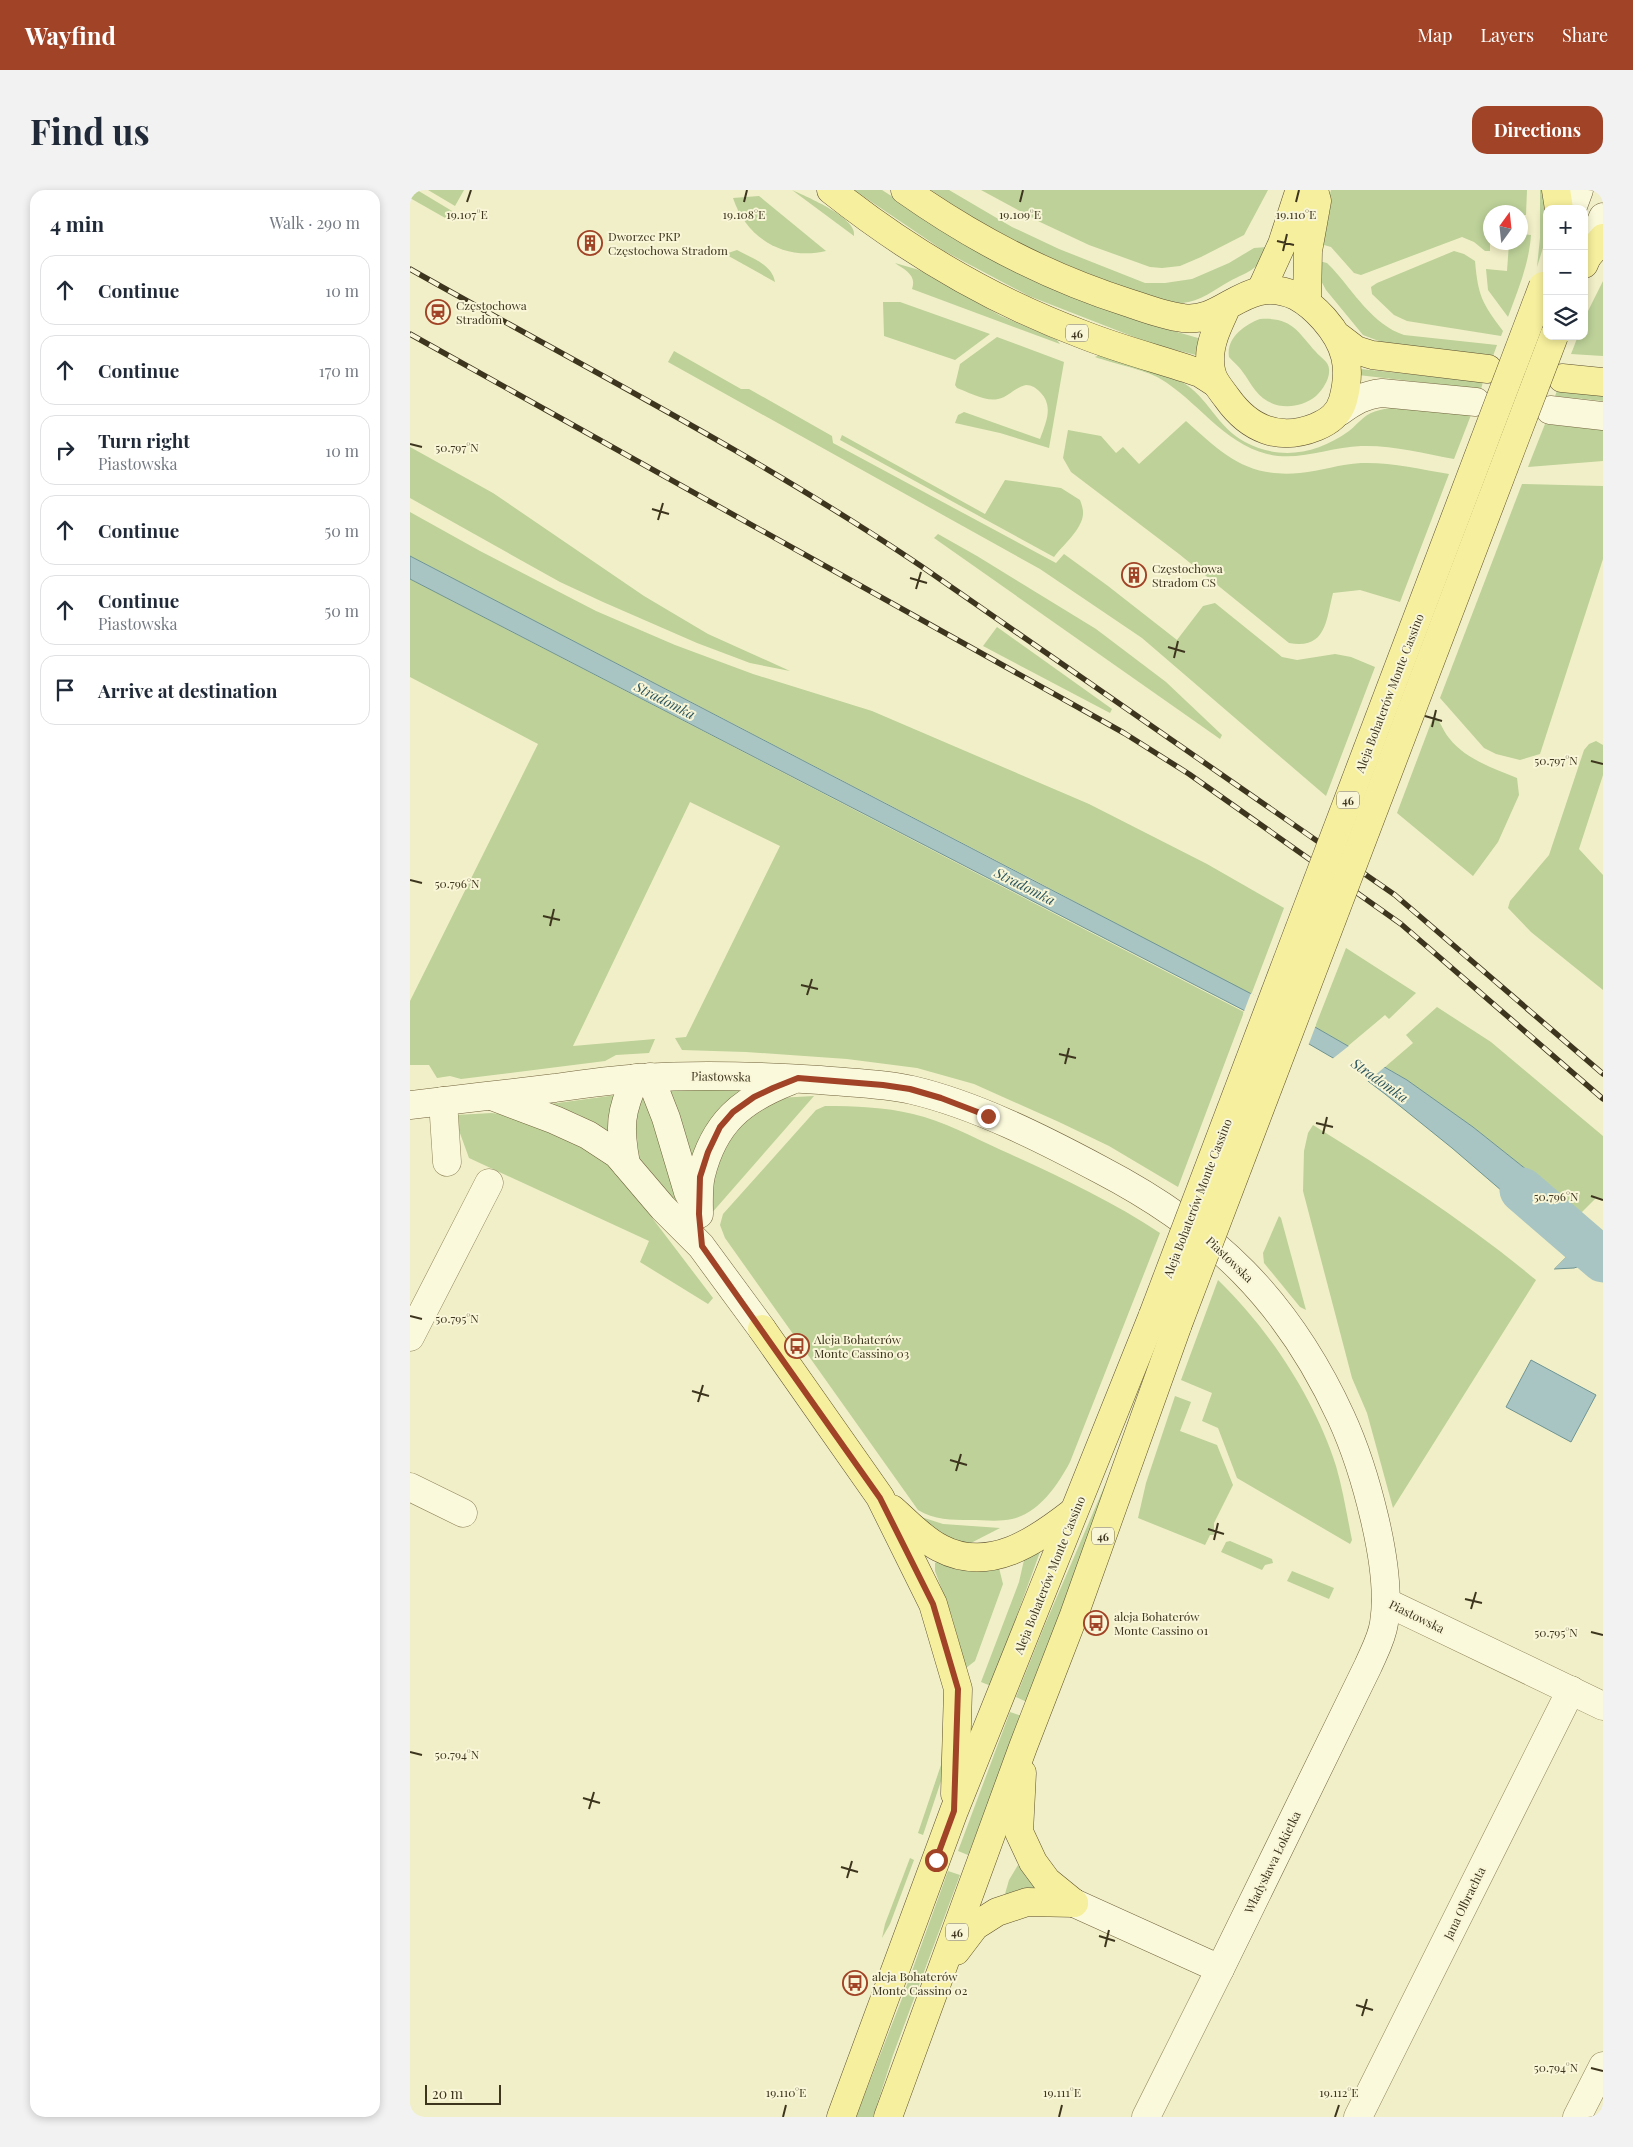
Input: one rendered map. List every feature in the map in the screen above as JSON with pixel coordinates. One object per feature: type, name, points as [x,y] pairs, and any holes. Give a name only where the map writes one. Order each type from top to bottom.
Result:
[{"type":"main road","name":"46","points":[[831,190],[900,242],[974,286],[1030,313],[1084,335],[1200,373],[1214,382],[1244,418],[1269,431],[1296,433],[1310,430],[1339,412]]},
{"type":"main road","points":[[905,190],[943,215],[1015,256],[1106,296],[1185,319],[1202,316],[1227,306],[1250,293],[1261,290],[1279,291],[1307,302],[1339,337],[1356,350],[1372,355],[1488,369]]},
{"type":"main road","points":[[1261,290],[1282,244],[1298,195],[1304,190]]},
{"type":"main road","points":[[1307,302],[1308,250],[1317,201],[1314,190]]},
{"type":"main road","points":[[1556,190],[1558,205]]},
{"type":"main road","name":"Aleja Bohaterów Monte Cassino","points":[[841,2117],[954,1811],[1153,1315],[1543,286]]},
{"type":"main road","points":[[1214,382],[1210,351],[1227,306]]},
{"type":"main road","points":[[1339,337],[1347,371],[1345,390],[1339,412]]},
{"type":"main road","name":"46","points":[[888,2117],[944,1969],[1023,1747],[1074,1615],[1178,1324],[1552,340]]},
{"type":"main road","points":[[1562,378],[1603,382]]},
{"type":"main road","points":[[762,1329],[880,1498],[933,1604],[958,1689],[954,1811]]},
{"type":"main road","points":[[880,1498],[923,1537],[940,1548],[960,1555],[977,1557],[1018,1549],[1044,1535],[1075,1511]]},
{"type":"main road","points":[[1023,1747],[1019,1832],[1033,1862],[1047,1881],[1074,1903]]},
{"type":"main road","points":[[944,1969],[975,1926],[998,1912],[1027,1902],[1074,1903]]},
{"type":"street","points":[[1573,205],[1579,190]]},
{"type":"street","points":[[1592,253],[1603,217]]},
{"type":"street","points":[[1339,412],[1355,399],[1369,394],[1382,393],[1476,402]]},
{"type":"street","points":[[1550,410],[1603,416]]},
{"type":"street","name":"Piastowska","points":[[410,1105],[643,1078],[726,1075],[798,1078],[883,1085],[910,1089],[941,1098],[980,1113],[1047,1143],[1119,1179],[1182,1218],[1210,1239],[1263,1292],[1306,1351],[1326,1384],[1357,1456],[1381,1554],[1386,1602],[1603,1706]]},
{"type":"street","points":[[626,1164],[621,1138],[622,1116],[626,1098],[643,1078],[666,1118],[688,1192],[699,1214]]},
{"type":"street","points":[[702,1246],[699,1214],[700,1177],[708,1152],[720,1127],[733,1112],[754,1097],[798,1078]]},
{"type":"street","points":[[490,1096],[555,1120],[588,1135],[617,1154],[663,1208],[702,1246],[762,1329]]},
{"type":"street","points":[[443,1101],[446,1162]]},
{"type":"street","points":[[410,1337],[489,1182]]},
{"type":"street","points":[[410,1486],[463,1514]]},
{"type":"street","name":"Władysława Łokietka","points":[[1146,2117],[1368,1666],[1384,1625],[1386,1602]]},
{"type":"street","name":"Jana Olbrachta","points":[[1358,2117],[1570,1690]]},
{"type":"street","points":[[1074,1903],[1220,1969]]},
{"type":"street","points":[[1577,2117],[1603,2066]]},
{"type":"green space","points":[[410,190],[417,190],[452,211],[447,219],[410,198]]},
{"type":"green space","points":[[428,190],[464,190],[455,206]]},
{"type":"green space","points":[[792,190],[840,215],[853,229],[854,236]]},
{"type":"green space","points":[[854,190],[882,190],[955,237],[1073,297],[1132,319],[1198,338],[1200,339],[1196,355],[1152,344],[1029,296],[944,251]]},
{"type":"green space","points":[[931,190],[949,190],[1012,227],[1059,249],[1145,283],[1165,283],[1192,279],[1229,263],[1254,248],[1267,247],[1261,260],[1249,271],[1195,300],[1182,303],[1173,302],[1089,274],[1034,250],[981,222]]},
{"type":"green space","points":[[981,190],[1268,190],[1244,235],[1180,266],[1162,268],[1150,267],[1089,245],[1040,222]]},
{"type":"green space","points":[[1331,190],[1527,190],[1526,205],[1483,205],[1483,249],[1474,242],[1462,237],[1361,275],[1354,273],[1331,247],[1317,243]]},
{"type":"green space","points":[[1540,190],[1545,190],[1543,248],[1537,267],[1540,238]]},
{"type":"green space","points":[[759,196],[826,251],[796,253],[769,243],[757,235],[747,225],[733,198]]},
{"type":"green space","points":[[1528,235],[1531,235],[1528,256],[1508,317],[1488,290],[1486,269],[1507,271],[1508,250],[1528,250]]},
{"type":"green space","points":[[737,250],[765,266],[770,271],[775,282],[725,254]]},
{"type":"green space","points":[[1454,251],[1464,254],[1475,261],[1482,299],[1503,331],[1501,336],[1407,321],[1394,315],[1372,294],[1371,287],[1377,283]]},
{"type":"green space","points":[[1315,260],[1327,263],[1364,306],[1383,324],[1393,330],[1404,335],[1497,345],[1493,356],[1384,343],[1363,335],[1326,290],[1318,275]]},
{"type":"green space","points":[[895,263],[919,270],[1001,316],[1057,340],[1060,344],[912,289],[913,280],[911,276]]},
{"type":"green space","points":[[1603,281],[1603,356],[1571,354],[1576,340],[1588,340],[1588,311]]},
{"type":"green space","points":[[883,302],[900,302],[990,334],[955,360],[884,336]]},
{"type":"green space","points":[[1260,319],[1280,320],[1293,327],[1329,366],[1327,380],[1323,387],[1309,401],[1292,406],[1284,406],[1268,401],[1261,397],[1241,369],[1229,357],[1230,344],[1237,333]]},
{"type":"green space","points":[[997,337],[1064,362],[1049,448],[1000,433],[955,423],[958,415],[964,412],[1040,439],[1048,409],[1044,397],[1035,388],[1026,385],[1002,398],[993,400],[977,396],[957,388],[955,385],[960,364]]},
{"type":"green space","points":[[674,351],[741,389],[749,389],[832,436],[833,443],[1056,563],[1064,554],[1177,640],[1203,606],[1215,603],[1282,657],[1297,660],[1335,654],[1351,657],[1375,667],[1326,796],[1142,638],[1040,569],[668,362]]},
{"type":"green space","points":[[1099,355],[1182,382],[1199,396],[1235,436],[1258,448],[1272,452],[1285,453],[1311,450],[1337,439],[1375,411],[1389,408],[1412,408],[1471,415],[1454,459],[1408,450],[1373,446],[1349,447],[1302,455],[1279,456],[1267,454],[1237,441],[1173,387],[1159,378],[1137,369],[1095,357]]},
{"type":"green space","points":[[1361,369],[1483,382],[1481,389],[1358,375],[1358,371]]},
{"type":"green space","points":[[1557,391],[1603,395],[1603,401],[1555,396]]},
{"type":"green space","points":[[1186,421],[1224,453],[1237,461],[1265,472],[1281,474],[1300,473],[1338,466],[1372,463],[1405,466],[1449,474],[1400,602],[1360,590],[1333,593],[1326,622],[1318,637],[1311,642],[1302,644],[1289,643],[1179,554],[1071,472],[1063,458],[1068,430],[1101,436],[1116,453],[1123,447],[1139,464]]},
{"type":"green space","points":[[1545,424],[1603,430],[1603,461],[1528,467]]},
{"type":"green space","points":[[842,435],[985,514],[1005,480],[1061,488],[1080,500],[1083,510],[1080,524],[1054,557],[840,440]]},
{"type":"green space","points":[[410,447],[493,493],[644,596],[708,634],[790,671],[750,663],[697,643],[603,602],[560,582],[410,498]]},
{"type":"green space","points":[[1522,484],[1603,486],[1603,559],[1540,754],[1520,760],[1496,754],[1484,748],[1440,698]]},
{"type":"green space","points":[[410,512],[480,551],[596,611],[675,645],[753,674],[872,711],[1089,804],[1207,864],[1284,908],[1251,995],[1034,880],[410,556]]},
{"type":"green space","points":[[938,534],[1096,629],[1166,682],[1222,735],[1220,739],[934,538]]},
{"type":"green space","points":[[410,579],[1244,1012],[1178,1187],[1109,1146],[1059,1122],[974,1084],[917,1068],[847,1059],[682,1050],[675,1038],[686,1037],[780,846],[690,802],[573,1046],[655,1039],[649,1053],[616,1055],[605,1061],[461,1079],[450,1076],[437,1078],[429,1065],[410,1065],[410,1001],[538,744],[410,677]]},
{"type":"green space","points":[[997,627],[1112,709],[1110,713],[983,646]]},
{"type":"green space","points":[[1434,715],[1449,738],[1463,752],[1480,762],[1517,778],[1519,795],[1498,842],[1473,876],[1397,813]]},
{"type":"green space","points":[[1596,741],[1603,745],[1603,775],[1579,849],[1603,875],[1603,990],[1531,932],[1508,908],[1510,901],[1549,855],[1584,750],[1589,744]]},
{"type":"green space","points":[[1346,948],[1416,993],[1389,1019],[1385,1015],[1348,1046],[1315,1027]]},
{"type":"green space","points":[[1437,1007],[1491,1042],[1603,1136],[1603,1201],[1597,1197],[1581,1213],[1473,1127],[1407,1080],[1385,1067],[1413,1043],[1406,1035]]},
{"type":"green space","points":[[675,1090],[743,1090],[706,1129],[692,1158],[665,1092]]},
{"type":"green space","points":[[617,1095],[610,1133],[579,1115],[550,1104]]},
{"type":"green space","points":[[814,1096],[710,1215],[706,1197],[723,1137],[778,1098]]},
{"type":"green space","points":[[642,1098],[645,1098],[686,1218],[636,1155],[630,1130]]},
{"type":"green space","points":[[825,1106],[892,1110],[913,1114],[947,1125],[1082,1188],[1160,1233],[1070,1462],[1060,1480],[1047,1497],[1022,1516],[991,1521],[950,1519],[937,1518],[918,1510],[725,1238],[720,1225],[723,1214],[816,1110]]},
{"type":"green space","points":[[492,1113],[505,1115],[596,1148],[637,1198],[713,1298],[708,1304],[640,1262],[649,1241],[469,1158],[457,1125],[456,1115]]},
{"type":"green space","points":[[1313,1125],[1428,1199],[1536,1280],[1393,1508],[1367,1413],[1352,1378],[1303,1191],[1304,1151],[1308,1133]]},
{"type":"green space","points":[[1279,1216],[1306,1310],[1300,1307],[1264,1263],[1263,1253]]},
{"type":"green space","points":[[1218,1280],[1237,1299],[1272,1342],[1303,1390],[1316,1415],[1336,1466],[1352,1540],[1350,1544],[1237,1478],[1218,1428],[1202,1421],[1212,1393],[1181,1380]]},
{"type":"green space","points":[[1175,1396],[1191,1402],[1180,1431],[1217,1445],[1233,1485],[1214,1523],[1214,1535],[1210,1535],[1205,1545],[1138,1518],[1146,1483]]},
{"type":"green space","points":[[1105,1485],[1108,1486],[1027,1702],[1016,1697]]},
{"type":"green space","points":[[918,1516],[943,1524],[1000,1528],[967,1545],[951,1541]]},
{"type":"green space","points":[[1230,1541],[1272,1559],[1273,1563],[1265,1565],[1262,1570],[1221,1552],[1226,1542]]},
{"type":"green space","points":[[1040,1550],[991,1686],[981,1682],[1019,1582],[1024,1560]]},
{"type":"green space","points":[[939,1561],[999,1568],[1003,1584],[975,1661],[966,1668],[952,1617],[935,1571],[935,1563]]},
{"type":"green space","points":[[1292,1571],[1334,1588],[1329,1599],[1287,1581]]},
{"type":"green space","points":[[1010,1712],[1022,1716],[968,1855],[958,1851]]},
{"type":"green space","points":[[948,1721],[945,1769],[923,1835],[918,1833],[941,1765],[943,1725]]},
{"type":"green space","points":[[910,1858],[914,1860],[890,1924],[882,1938],[885,1924]]},
{"type":"green space","points":[[1018,1865],[1041,1895],[1003,1901],[1009,1880]]},
{"type":"green space","points":[[948,1871],[960,1875],[893,2055],[873,2117],[856,2117],[903,1996]]},
{"type":"water","points":[[410,556],[1315,1027],[1407,1080],[1473,1127],[1581,1213],[1581,1216],[1559,1240],[1452,1148],[1352,1069],[1309,1044],[410,579]]},
{"type":"water","points":[[1588,1223],[1603,1237],[1603,1280],[1586,1264],[1574,1268],[1554,1269],[1571,1252],[1566,1247]]},
{"type":"water","points":[[1531,1360],[1596,1395],[1571,1442],[1506,1407]]},
{"type":"pier","points":[[1251,993],[1316,1025],[1308,1046],[1243,1014]]},
{"type":"pier","points":[[1350,1045],[1387,1065],[1366,1083],[1331,1060]]},
{"type":"pier","points":[[1589,1220],[1595,1226],[1594,1228],[1588,1223],[1566,1246],[1571,1252],[1554,1269],[1552,1268],[1568,1252],[1564,1245]]},
{"type":"waterway","name":"Stradomka","points":[[1522,1190],[1603,1260]]},
{"type":"railway","points":[[410,269],[733,449],[797,487],[921,566],[1395,895],[1603,1074]]},
{"type":"railway","points":[[410,334],[1124,733],[1189,774],[1401,924],[1603,1099]]},
{"type":"place","name":"Dworzec PKP Częstochowa Stradom","points":[[590,243]]},
{"type":"place","name":"Częstochowa Stradom","points":[[438,312]]},
{"type":"place","name":"Częstochowa Stradom CS","points":[[1134,575]]},
{"type":"place","name":"Aleja Bohaterów Monte Cassino 03","points":[[797,1346]]},
{"type":"place","name":"aleja Bohaterów Monte Cassino 01","points":[[1096,1623]]},
{"type":"place","name":"aleja Bohaterów Monte Cassino 02","points":[[855,1983]]},
{"type":"route","points":[[936,1860],[954,1811],[958,1689],[933,1604],[880,1498],[702,1246],[699,1214],[700,1177],[708,1152],[720,1127],[733,1112],[754,1097],[798,1078],[910,1089],[941,1098],[988,1116]]}]
